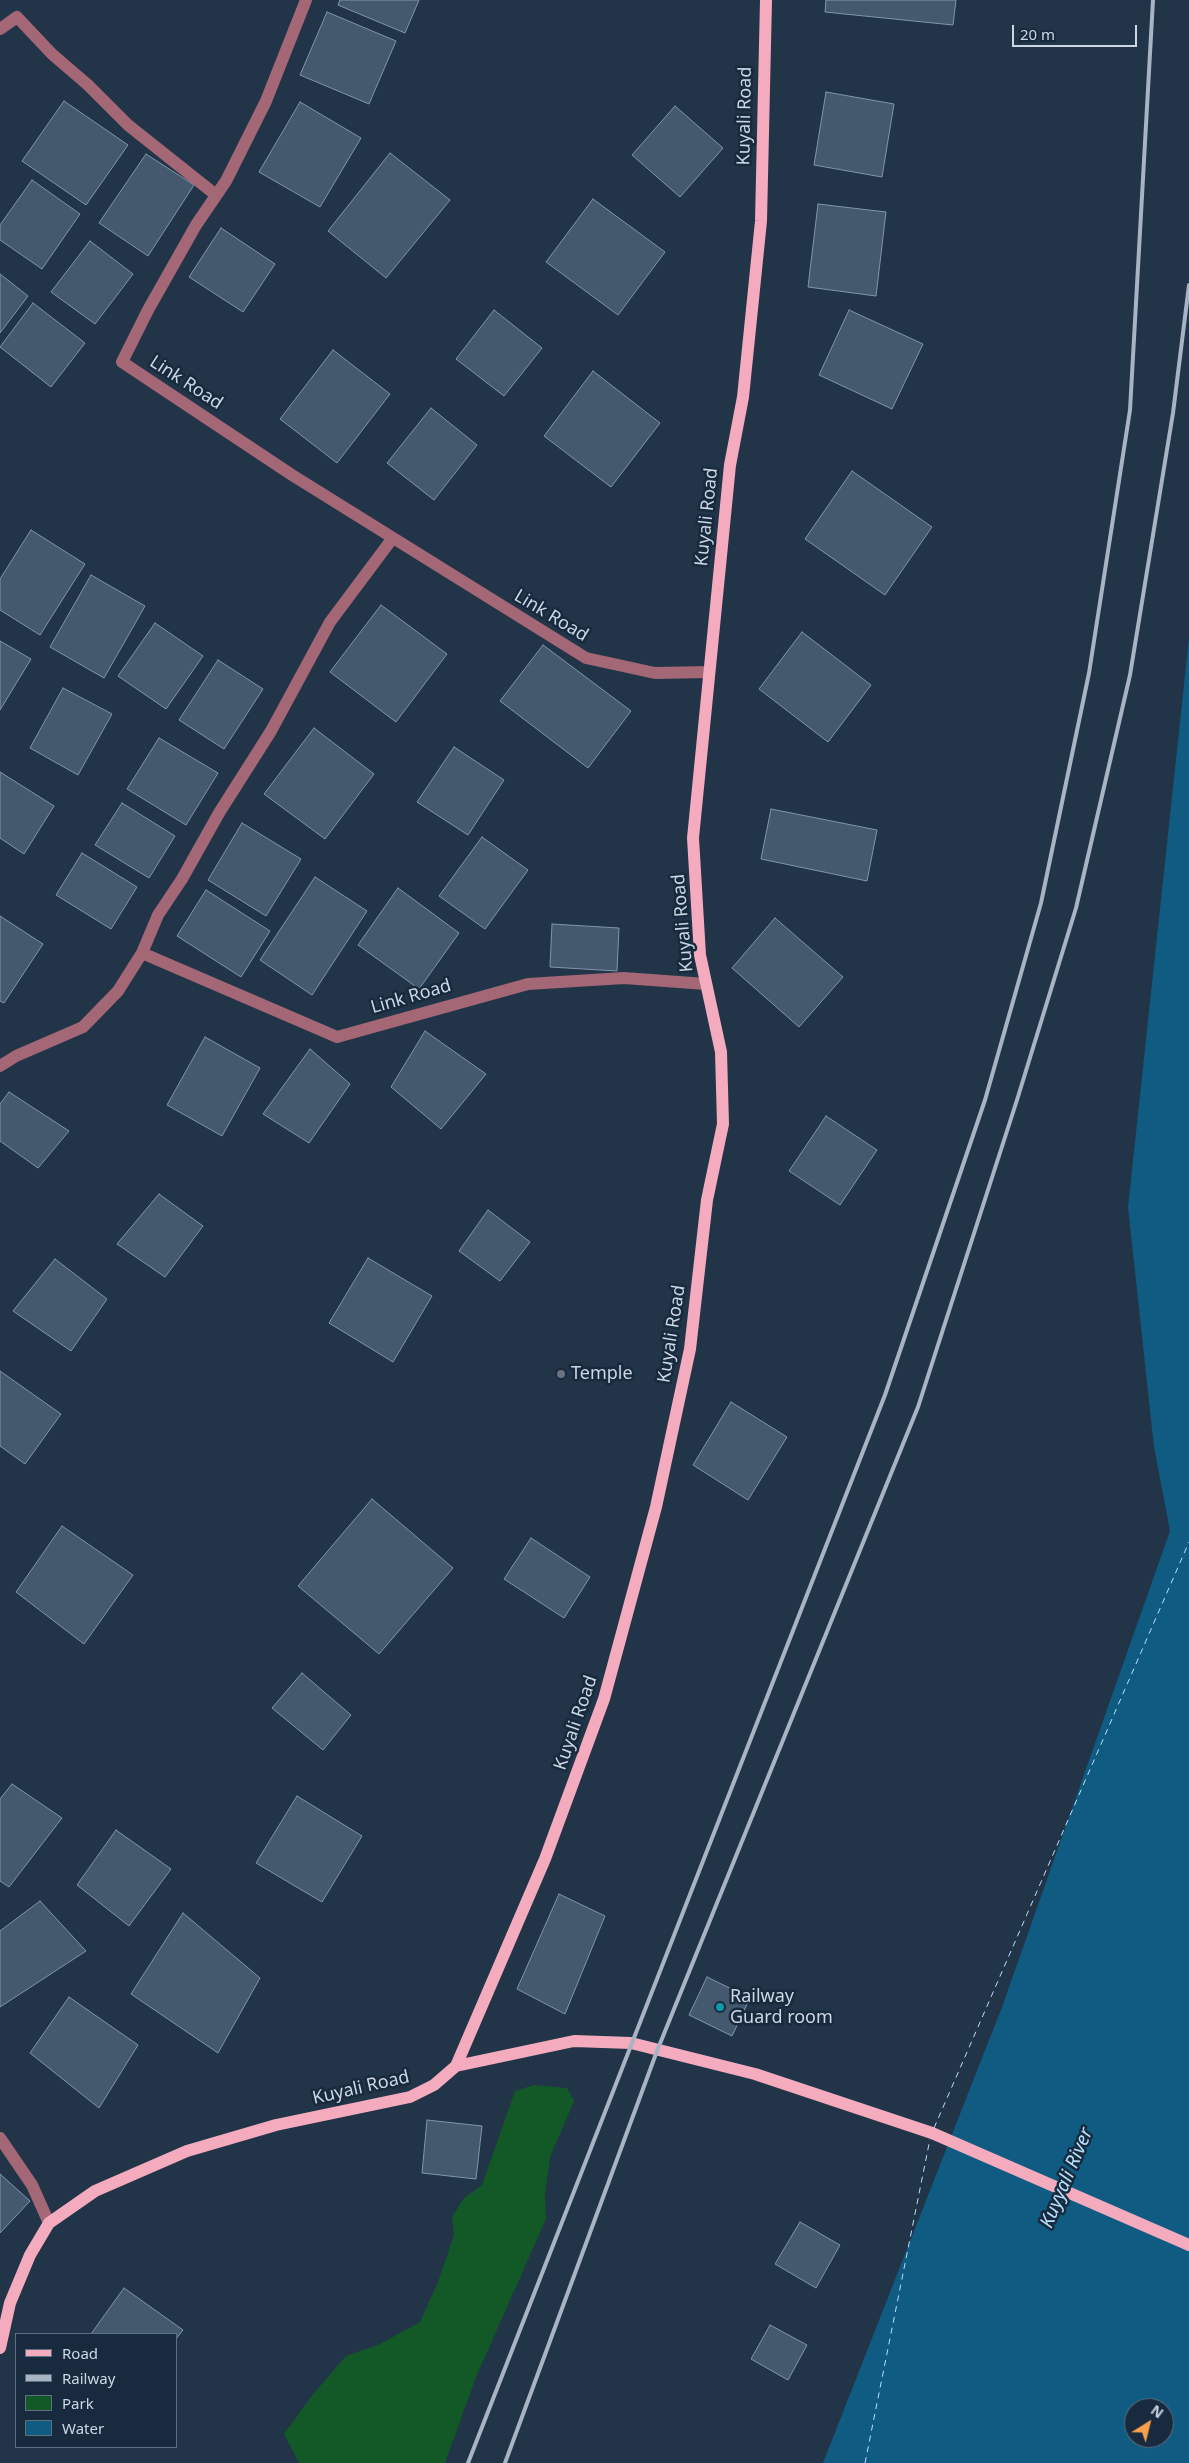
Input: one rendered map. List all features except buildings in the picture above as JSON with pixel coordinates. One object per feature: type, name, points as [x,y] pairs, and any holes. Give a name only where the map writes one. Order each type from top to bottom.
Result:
[{"type":"main road","name":"Kuyali Road","points":[[0,2348],[10,2303],[30,2255],[49,2223],[94,2191],[186,2151],[276,2125],[410,2097],[434,2086],[456,2066],[545,1859],[604,1699],[656,1507],[690,1349],[707,1200],[724,1124],[722,1052],[700,955],[693,838],[730,465],[743,397],[761,221],[766,0]]},
{"type":"main road","points":[[456,2066],[574,2040],[631,2043],[755,2074],[932,2133],[1189,2246]]},
{"type":"street","name":"Link Road","points":[[306,0],[266,101],[216,195],[196,225],[148,310],[122,362],[292,475],[586,658],[655,673],[708,672]]},
{"type":"street","points":[[0,29],[17,17],[52,54],[88,85],[128,125],[216,195]]},
{"type":"street","points":[[0,1066],[16,1056],[83,1027],[118,991],[142,953],[158,915],[182,879],[219,813],[271,731],[330,622],[392,538]]},
{"type":"street","name":"Link Road","points":[[142,953],[337,1037],[414,1014],[528,984],[624,978],[706,984]]},
{"type":"street","points":[[0,2138],[32,2185],[49,2223]]},
{"type":"green space","points":[[534,2085],[567,2088],[574,2101],[550,2157],[545,2195],[546,2219],[476,2377],[445,2463],[299,2463],[284,2434],[314,2393],[346,2356],[380,2344],[420,2322],[438,2282],[454,2235],[452,2217],[464,2198],[482,2185],[515,2091]]},
{"type":"water","name":"Kuyyali River","points":[[1189,638],[1189,2463],[823,2463],[1002,2007],[1170,1531],[1154,1447],[1128,1207]]},
{"type":"ferry route","points":[[934,2128],[1189,1542]]},
{"type":"ferry route","points":[[865,2463],[930,2139]]},
{"type":"railway","points":[[468,2463],[885,1395],[985,1100],[1041,903],[1089,673],[1130,410],[1153,0]]},
{"type":"railway","points":[[505,2463],[657,2051],[918,1407],[1017,1100],[1076,908],[1130,675],[1173,413],[1189,285]]},
{"type":"place","name":"Temple","points":[[561,1374]]},
{"type":"place","name":"Railway Guard room","points":[[720,2007]]}]
